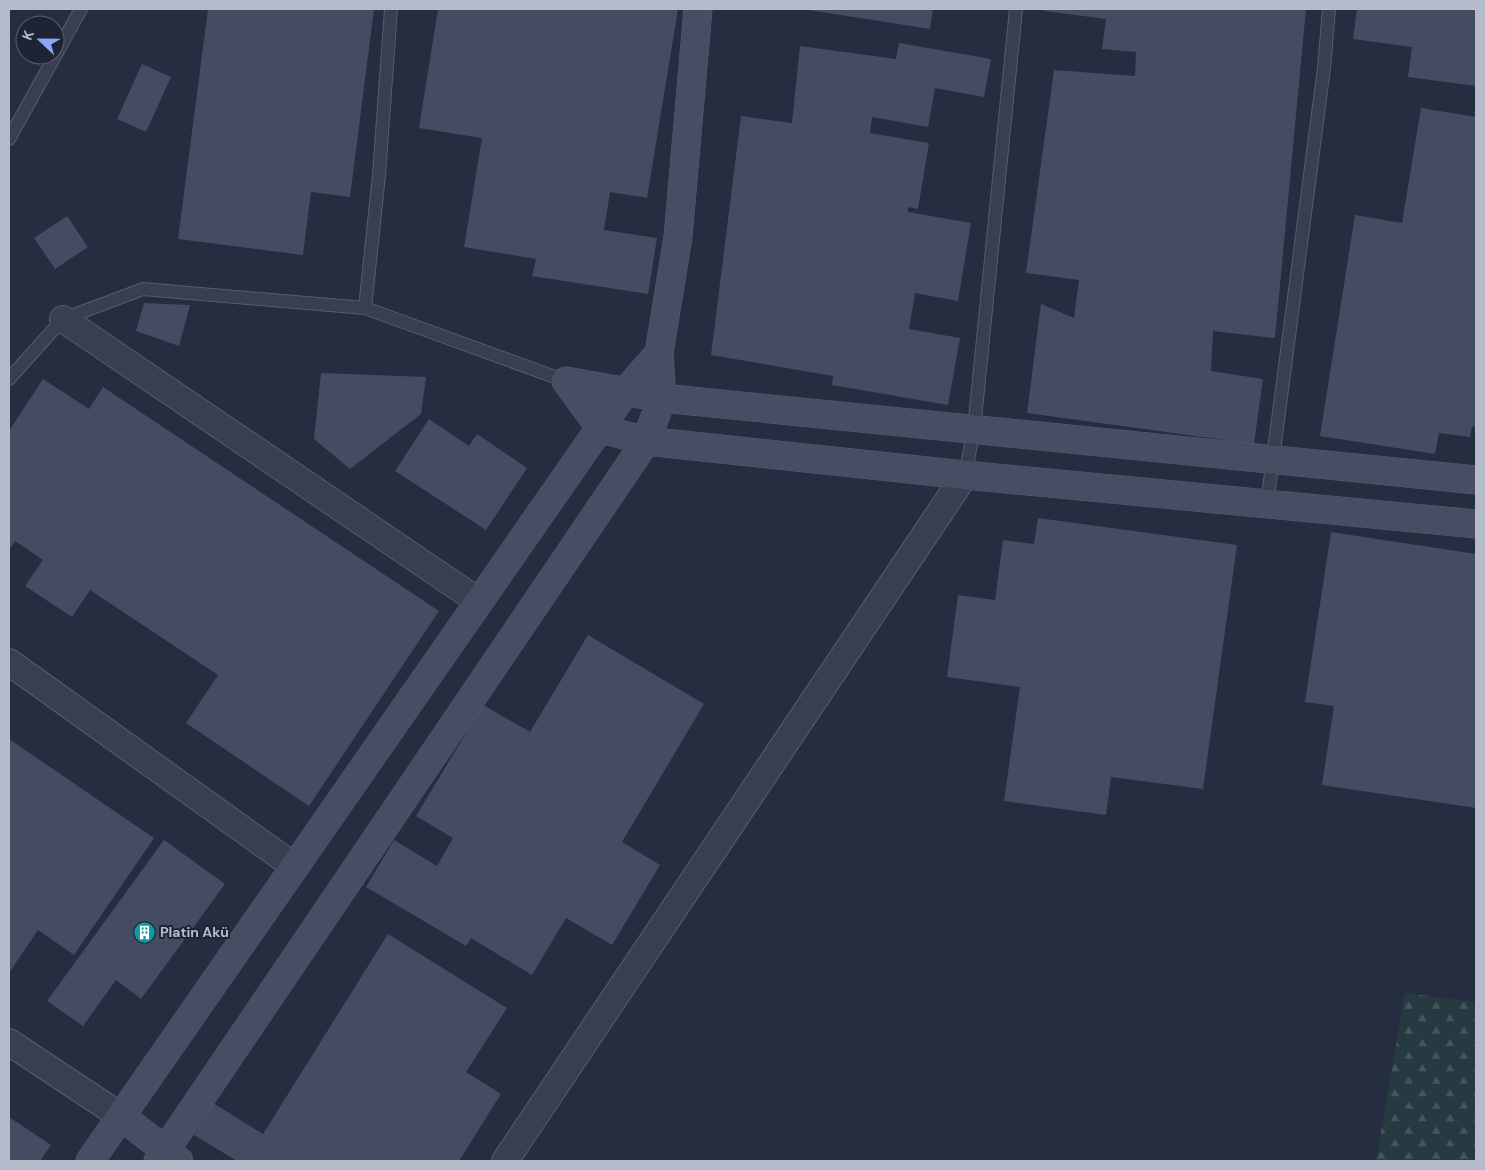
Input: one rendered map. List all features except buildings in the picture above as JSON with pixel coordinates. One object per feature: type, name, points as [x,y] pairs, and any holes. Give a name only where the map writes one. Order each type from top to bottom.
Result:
[{"type":"street","points":[[9,1042],[122,1117],[167,1158],[646,441],[662,398],[659,353],[678,237],[698,9]]},
{"type":"street","points":[[63,319],[478,601]]},
{"type":"street","points":[[101,1157],[122,1117],[478,601],[601,429],[625,392],[659,353]]},
{"type":"street","points":[[566,381],[662,398],[1476,480]]},
{"type":"street","points":[[566,381],[601,429],[646,441],[965,476],[1476,524]]},
{"type":"street","points":[[505,1161],[965,476]]},
{"type":"street","points":[[9,662],[295,867]]},
{"type":"lane","points":[[9,139],[81,9]]},
{"type":"lane","points":[[365,308],[379,175],[391,9]]},
{"type":"lane","points":[[965,476],[974,429],[1016,9]]},
{"type":"lane","points":[[1267,504],[1324,68],[1329,9]]},
{"type":"lane","points":[[9,379],[63,319],[143,289],[365,308],[566,381]]},
{"type":"green space","points":[[1405,993],[1476,1002],[1476,1161],[1376,1161]]},
{"type":"place","name":"Platin Akü","points":[[144,932]]}]
